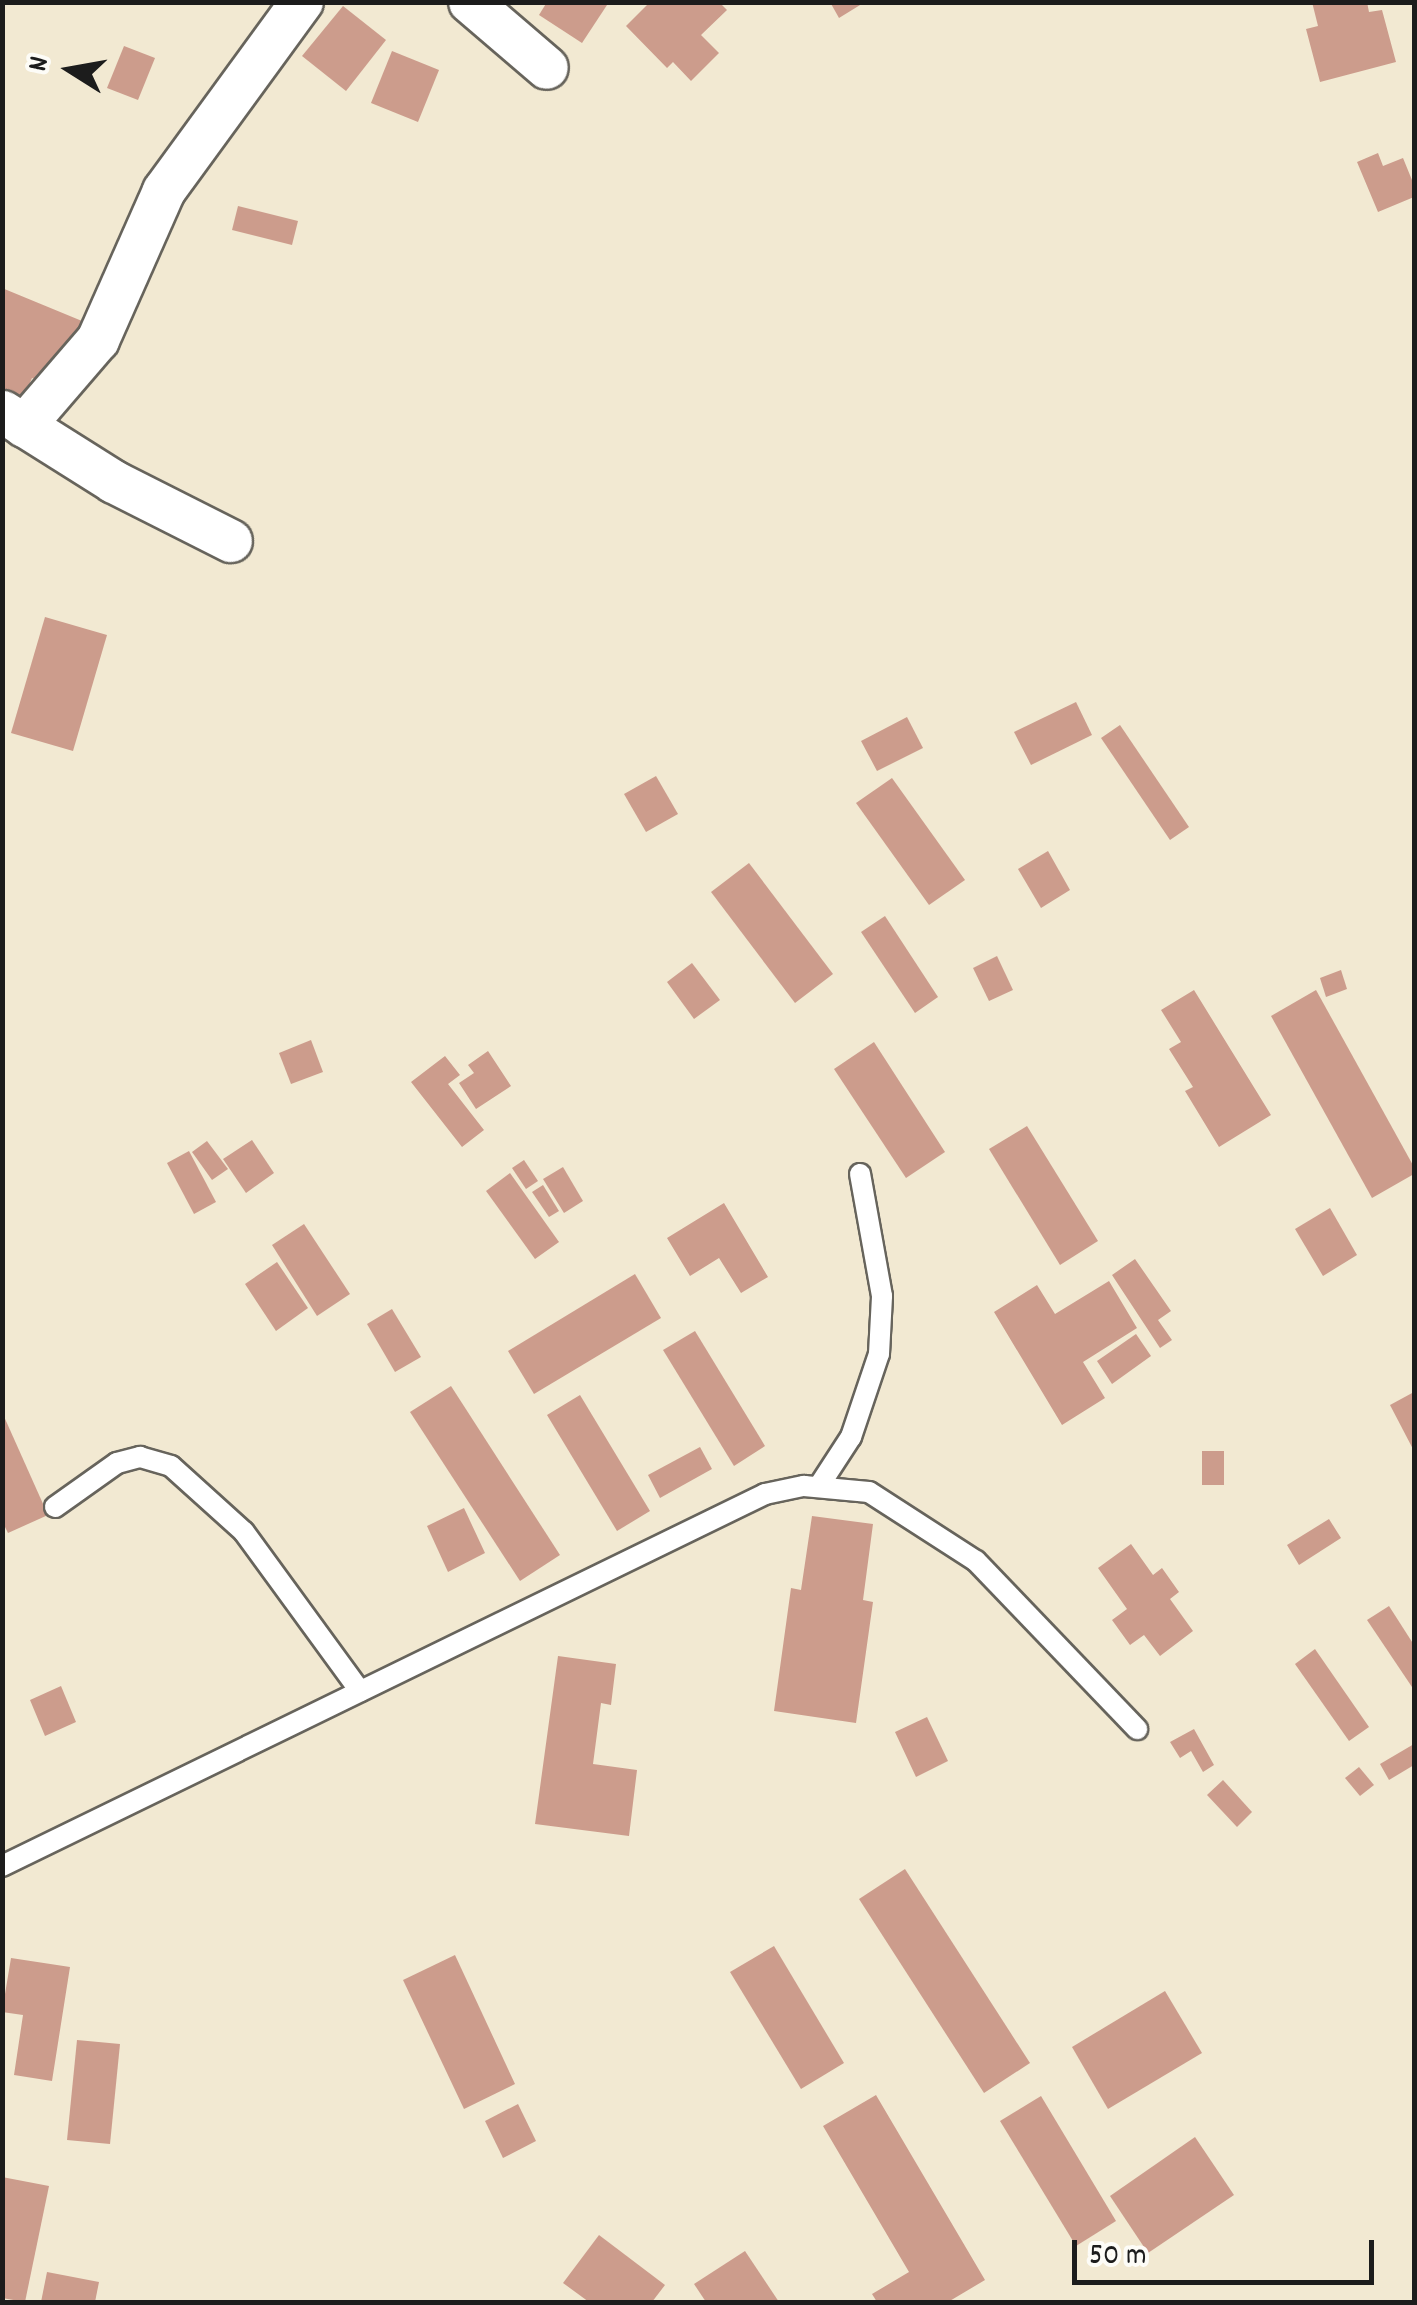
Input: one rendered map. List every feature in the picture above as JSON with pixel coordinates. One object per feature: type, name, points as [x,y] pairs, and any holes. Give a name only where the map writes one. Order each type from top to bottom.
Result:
[{"type":"street","points":[[231,541],[14,419],[98,340],[164,190],[302,2]]},
{"type":"street","points":[[470,2],[547,68]]},
{"type":"lane","points":[[820,1486],[858,1423],[878,1354],[882,1296],[860,1174]]},
{"type":"lane","points":[[55,1507],[116,1463],[140,1457],[171,1466],[244,1532],[360,1691]]},
{"type":"lane","points":[[2,1866],[764,1494],[820,1486],[869,1492],[976,1561],[1138,1729]]},
{"type":"building","points":[[547,2],[609,2],[582,43],[539,15]]},
{"type":"building","points":[[650,2],[719,2],[727,10],[701,35],[719,53],[691,81],[673,62],[667,68],[626,26]]},
{"type":"building","points":[[830,2],[865,2],[839,18]]},
{"type":"building","points":[[1312,2],[1367,2],[1369,12],[1382,10],[1396,62],[1320,82],[1306,29],[1318,26]]},
{"type":"building","points":[[343,6],[386,40],[346,91],[302,56]]},
{"type":"building","points":[[124,46],[155,58],[138,100],[107,88]]},
{"type":"building","points":[[392,51],[439,70],[418,122],[371,103]]},
{"type":"building","points":[[1378,153],[1383,166],[1403,158],[1414,185],[1414,197],[1378,212],[1357,162]]},
{"type":"building","points":[[238,206],[298,221],[292,245],[232,230]]},
{"type":"building","points":[[2,288],[82,321],[54,387],[32,378],[23,399],[2,391]]},
{"type":"building","points":[[45,617],[107,635],[73,751],[11,733]]},
{"type":"building","points":[[1076,702],[1092,735],[1031,765],[1014,732]]},
{"type":"building","points":[[907,717],[923,748],[877,771],[861,741]]},
{"type":"building","points":[[1120,725],[1189,827],[1170,840],[1101,738]]},
{"type":"building","points":[[656,776],[678,814],[646,832],[624,794]]},
{"type":"building","points":[[892,778],[965,880],[929,905],[856,803]]},
{"type":"building","points":[[1048,851],[1070,890],[1041,908],[1018,869]]},
{"type":"building","points":[[749,863],[833,974],[795,1003],[711,892]]},
{"type":"building","points":[[885,916],[938,997],[915,1013],[861,932]]},
{"type":"building","points":[[997,956],[1013,990],[989,1001],[973,968]]},
{"type":"building","points":[[692,963],[720,1000],[694,1019],[667,982]]},
{"type":"building","points":[[1341,970],[1347,989],[1326,997],[1320,978]]},
{"type":"building","points":[[1194,990],[1271,1115],[1219,1147],[1185,1091],[1193,1087],[1169,1049],[1181,1042],[1161,1010]]},
{"type":"building","points":[[1316,990],[1414,1167],[1414,1174],[1372,1198],[1271,1016]]},
{"type":"building","points":[[311,1040],[323,1072],[291,1084],[279,1053]]},
{"type":"building","points":[[874,1042],[945,1152],[906,1178],[834,1069]]},
{"type":"building","points":[[488,1051],[511,1086],[476,1109],[459,1083],[474,1073],[468,1065]]},
{"type":"building","points":[[445,1056],[460,1075],[448,1084],[484,1130],[462,1147],[411,1082]]},
{"type":"building","points":[[1027,1126],[1098,1241],[1060,1265],[989,1149]]},
{"type":"building","points":[[252,1140],[274,1173],[246,1193],[223,1159]]},
{"type":"building","points":[[207,1141],[228,1169],[212,1180],[192,1152]]},
{"type":"building","points":[[189,1151],[216,1202],[194,1214],[167,1163]]},
{"type":"building","points":[[524,1160],[538,1181],[526,1189],[512,1168]]},
{"type":"building","points":[[563,1167],[583,1201],[564,1213],[543,1179]]},
{"type":"building","points":[[510,1173],[559,1242],[535,1259],[486,1191]]},
{"type":"building","points":[[543,1185],[559,1211],[549,1217],[532,1192]]},
{"type":"building","points":[[724,1203],[768,1277],[741,1293],[719,1258],[690,1276],[667,1238]]},
{"type":"building","points":[[1330,1208],[1357,1255],[1323,1276],[1295,1229]]},
{"type":"building","points":[[304,1224],[350,1294],[317,1316],[272,1245]]},
{"type":"building","points":[[1135,1259],[1171,1311],[1158,1320],[1172,1340],[1160,1348],[1112,1275]]},
{"type":"building","points":[[277,1262],[308,1308],[276,1331],[245,1284]]},
{"type":"building","points":[[635,1274],[661,1318],[534,1394],[508,1351]]},
{"type":"building","points":[[1109,1281],[1137,1328],[1083,1362],[1105,1398],[1062,1425],[994,1312],[1037,1285],[1055,1314]]},
{"type":"building","points":[[392,1309],[421,1357],[395,1372],[367,1324]]},
{"type":"building","points":[[695,1331],[765,1446],[734,1466],[663,1350]]},
{"type":"building","points":[[1136,1334],[1151,1356],[1112,1384],[1097,1361]]},
{"type":"building","points":[[451,1386],[560,1555],[520,1581],[410,1412]]},
{"type":"building","points":[[1414,1392],[1414,1451],[1390,1405]]},
{"type":"building","points":[[580,1395],[650,1511],[617,1531],[547,1415]]},
{"type":"building","points":[[2,1412],[48,1515],[8,1533],[2,1521]]},
{"type":"building","points":[[700,1447],[712,1469],[660,1498],[648,1475]]},
{"type":"building","points":[[1202,1451],[1224,1451],[1224,1485],[1202,1485]]},
{"type":"building","points":[[464,1508],[485,1553],[448,1572],[427,1526]]},
{"type":"building","points":[[812,1516],[873,1524],[863,1600],[873,1602],[856,1723],[774,1711],[791,1588],[801,1590]]},
{"type":"building","points":[[1329,1519],[1341,1538],[1299,1565],[1287,1545]]},
{"type":"building","points":[[1131,1544],[1153,1575],[1162,1568],[1179,1592],[1170,1599],[1193,1631],[1160,1656],[1144,1635],[1130,1645],[1112,1620],[1127,1609],[1098,1568]]},
{"type":"building","points":[[1389,1606],[1414,1645],[1414,1690],[1367,1620]]},
{"type":"building","points":[[1315,1649],[1369,1727],[1349,1741],[1295,1664]]},
{"type":"building","points":[[558,1656],[616,1664],[611,1705],[601,1703],[593,1764],[637,1770],[629,1836],[535,1824]]},
{"type":"building","points":[[61,1686],[76,1722],[45,1736],[30,1700]]},
{"type":"building","points":[[927,1717],[948,1761],[916,1777],[895,1732]]},
{"type":"building","points":[[1194,1729],[1214,1765],[1203,1772],[1191,1751],[1180,1758],[1170,1742]]},
{"type":"building","points":[[1414,1744],[1414,1765],[1389,1780],[1380,1764]]},
{"type":"building","points":[[1359,1767],[1374,1785],[1360,1796],[1345,1778]]},
{"type":"building","points":[[1223,1780],[1252,1812],[1237,1827],[1207,1795]]},
{"type":"building","points":[[905,1869],[1030,2063],[984,2093],[859,1899]]},
{"type":"building","points":[[774,1946],[844,2063],[801,2089],[730,1972]]},
{"type":"building","points":[[455,1955],[515,2084],[464,2109],[403,1980]]},
{"type":"building","points":[[11,1958],[70,1967],[52,2081],[14,2075],[23,2015],[2,2012]]},
{"type":"building","points":[[1165,1991],[1202,2053],[1108,2109],[1072,2047]]},
{"type":"building","points":[[77,2040],[120,2044],[110,2144],[67,2140]]},
{"type":"building","points":[[876,2095],[985,2280],[948,2302],[877,2302],[872,2294],[909,2272],[823,2126]]},
{"type":"building","points":[[1041,2096],[1116,2221],[1076,2246],[1000,2121]]},
{"type":"building","points":[[518,2104],[536,2141],[503,2158],[485,2121]]},
{"type":"building","points":[[1195,2137],[1234,2195],[1148,2253],[1110,2196]]},
{"type":"building","points":[[2,2177],[49,2186],[25,2302],[2,2298]]},
{"type":"building","points":[[599,2235],[665,2285],[652,2302],[589,2302],[563,2283]]},
{"type":"building","points":[[745,2251],[779,2302],[706,2302],[694,2284]]},
{"type":"building","points":[[47,2272],[99,2282],[95,2302],[41,2302]]}]
